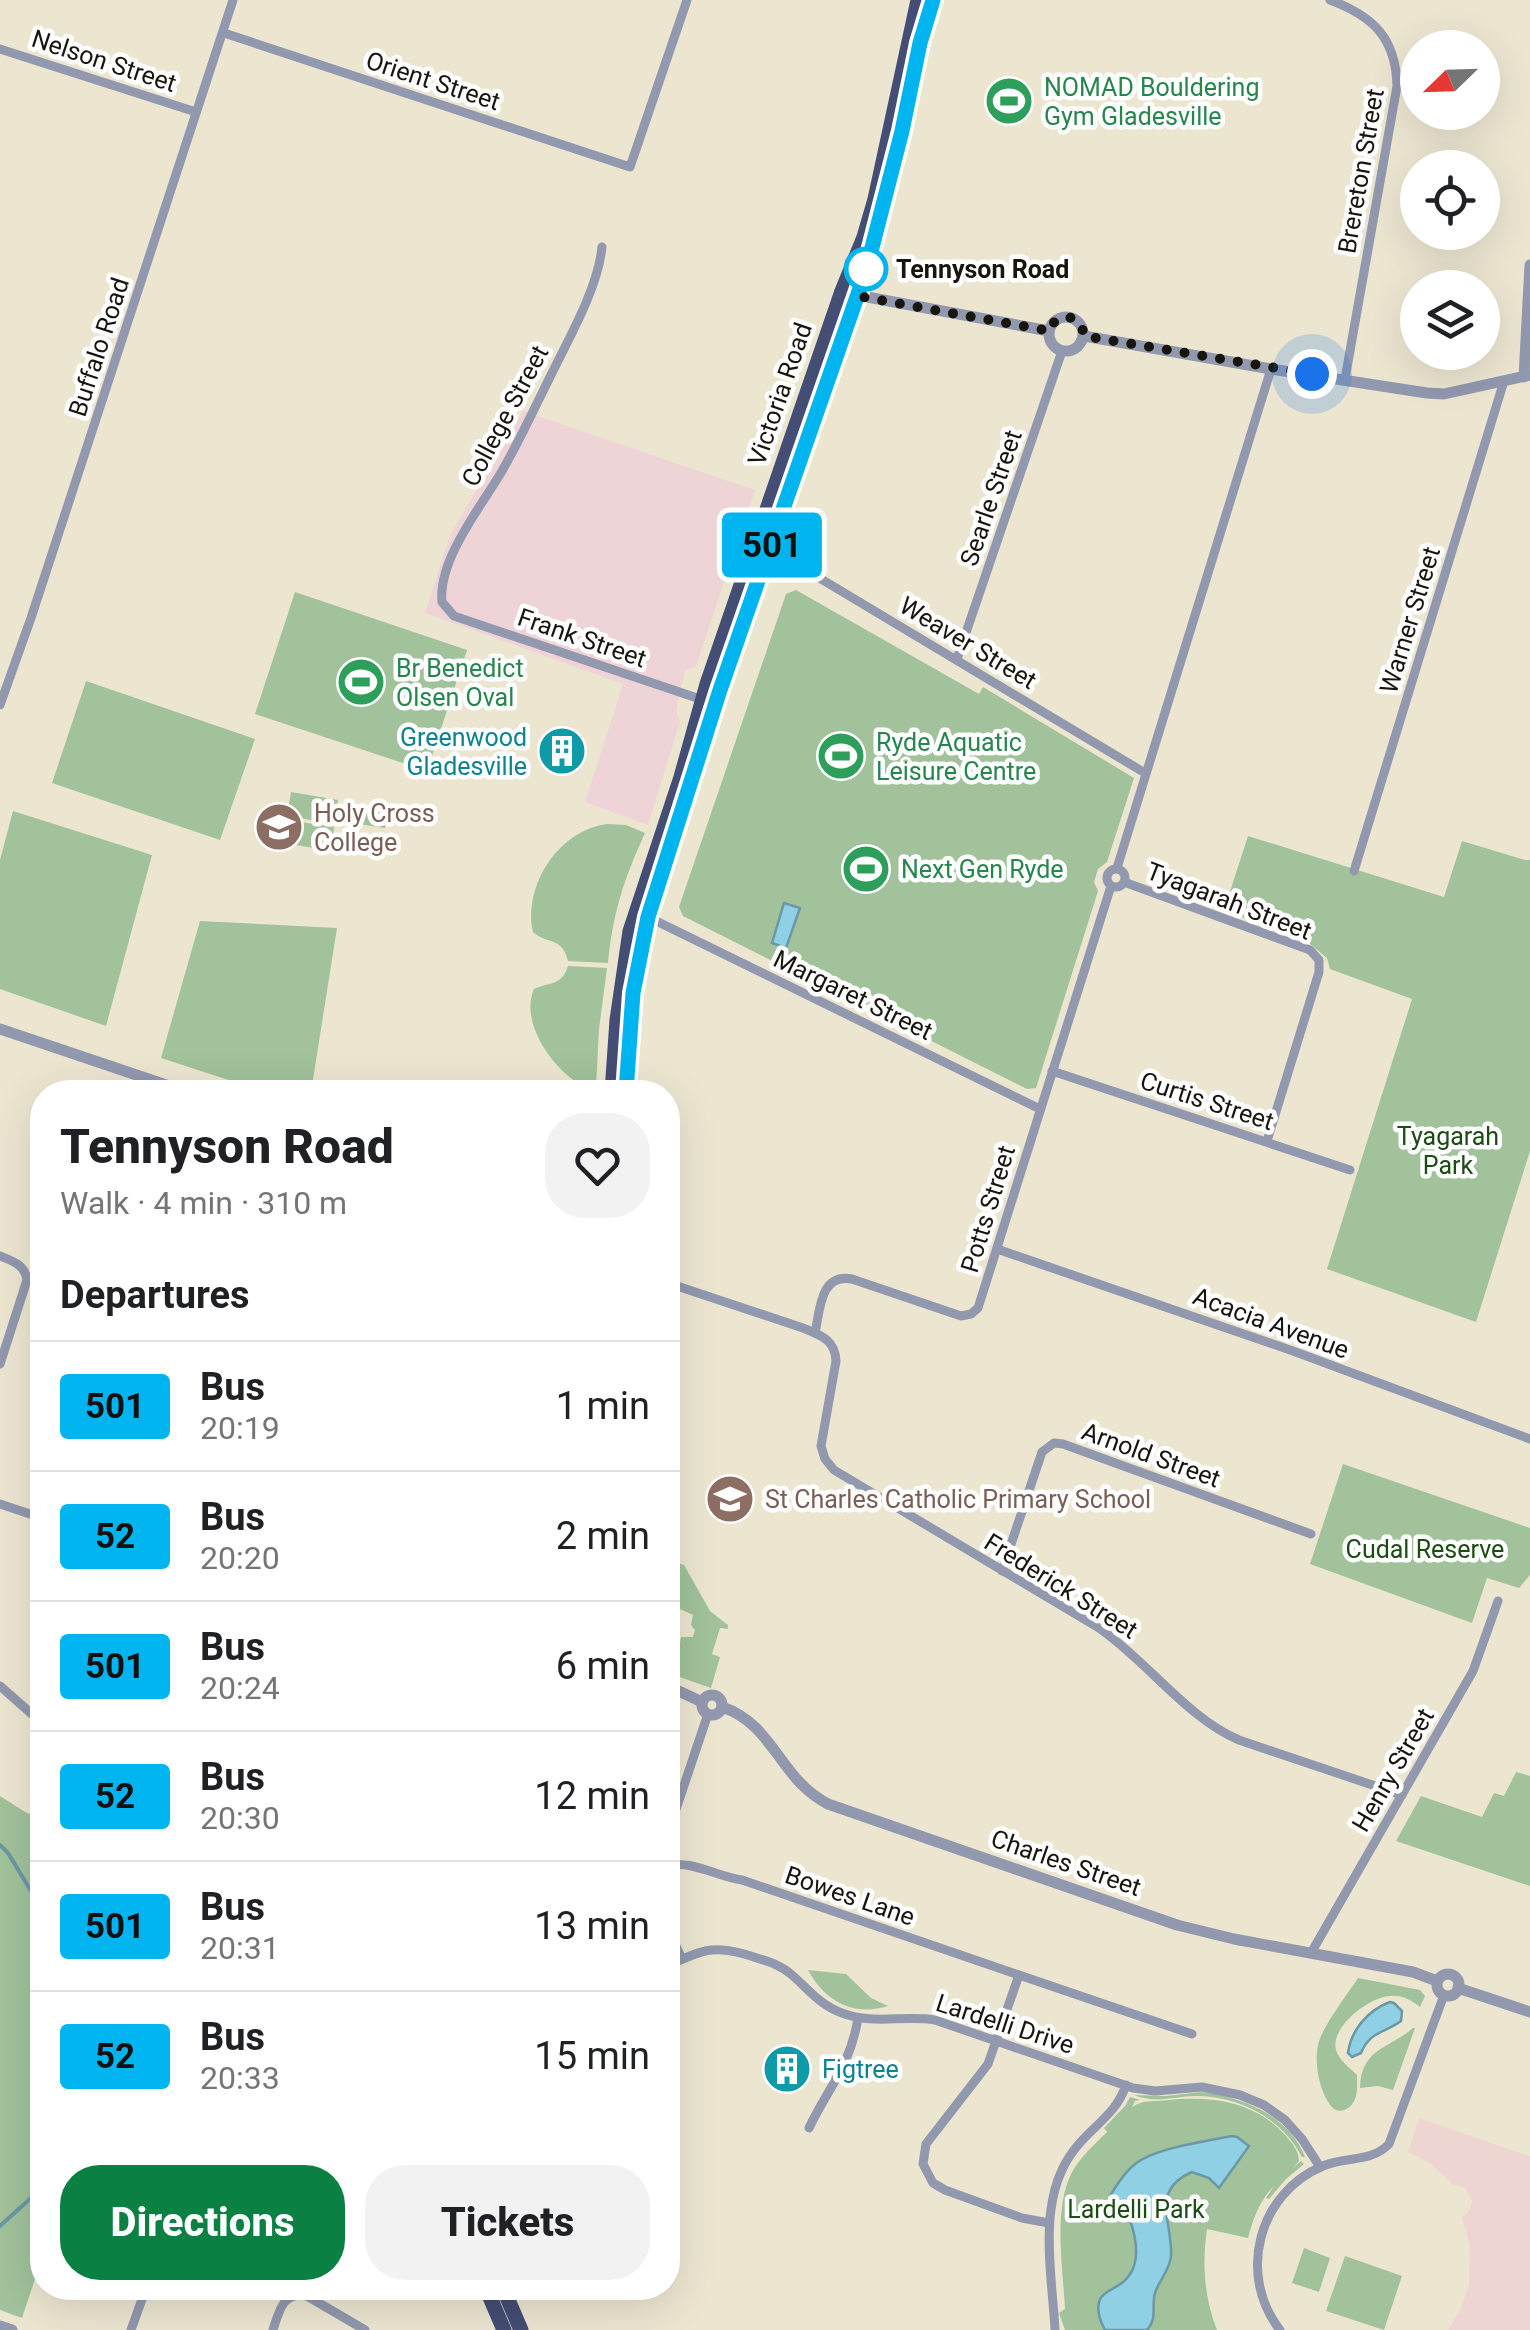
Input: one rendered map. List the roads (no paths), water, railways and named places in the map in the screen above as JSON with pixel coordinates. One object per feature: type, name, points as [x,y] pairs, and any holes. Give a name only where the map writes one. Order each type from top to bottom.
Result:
[{"type":"highway","name":"Victoria Road","points":[[627,1080],[633,993],[648,917],[708,702],[770,548],[850,293],[918,0]]},
{"type":"highway","name":"Victoria Road","points":[[613,1080],[630,931],[850,293],[880,222],[933,0]]},
{"type":"highway","points":[[491,2300],[504,2330]]},
{"type":"highway","points":[[508,2300],[522,2330]]},
{"type":"street","name":"Buffalo Road","points":[[0,705],[233,0]]},
{"type":"street","name":"Orient Street","points":[[224,33],[630,167],[687,0]]},
{"type":"street","name":"Brereton Street","points":[[1330,0],[1361,14],[1378,28],[1392,52],[1397,86],[1344,379]]},
{"type":"street","name":"Nelson Street","points":[[0,49],[196,112]]},
{"type":"street","name":"College Street","points":[[442,602],[443,583],[459,540],[516,446],[579,320],[602,247]]},
{"type":"street","points":[[1084,336],[1444,394],[1527,376],[1530,265]]},
{"type":"street","points":[[850,293],[1050,331]]},
{"type":"street","points":[[1060,318],[1072,318],[1082,327],[1084,336],[1079,346],[1062,351],[1050,340],[1050,331],[1060,318]]},
{"type":"street","name":"Searle Street","points":[[957,659],[1062,351]]},
{"type":"street","points":[[1117,868],[1272,369]]},
{"type":"street","name":"Warner Street","points":[[1354,871],[1504,381]]},
{"type":"street","name":"Weaver Street","points":[[770,548],[1145,774]]},
{"type":"street","name":"Frank Street","points":[[442,602],[454,616],[708,702]]},
{"type":"street","points":[[1117,868],[1124,874],[1124,882],[1118,887],[1111,886],[1106,876],[1117,868]]},
{"type":"street","name":"Tyagarah Street","points":[[1124,882],[1308,950],[1319,960],[1320,972],[1267,1141]]},
{"type":"street","name":"Potts Street","points":[[816,1333],[825,1290],[838,1278],[852,1279],[961,1316],[972,1314],[980,1304],[1111,886]]},
{"type":"street","name":"Margaret Street","points":[[648,917],[1040,1109]]},
{"type":"street","points":[[0,1029],[151,1080]]},
{"type":"street","name":"Curtis Street","points":[[1052,1071],[1350,1170]]},
{"type":"street","name":"Acacia Avenue","points":[[997,1248],[1530,1439]]},
{"type":"street","points":[[0,1256],[20,1266],[27,1280],[0,1364]]},
{"type":"street","points":[[680,1286],[816,1333]]},
{"type":"street","name":"Frederick Street","points":[[816,1333],[831,1343],[836,1356],[821,1438],[822,1453],[829,1465],[1111,1636],[1206,1721],[1227,1734],[1402,1795]]},
{"type":"street","name":"Arnold Street","points":[[1002,1570],[1042,1452],[1054,1443],[1310,1534]]},
{"type":"street","points":[[0,1504],[30,1514]]},
{"type":"street","name":"Henry Street","points":[[1311,1952],[1473,1672],[1498,1601]]},
{"type":"street","points":[[0,1686],[30,1713]]},
{"type":"street","points":[[680,1693],[705,1708],[680,1794]]},
{"type":"street","name":"Charles Street","points":[[705,1708],[706,1696],[716,1695],[722,1707],[754,1724],[796,1780],[828,1804],[1177,1925],[1412,1972],[1437,1981]]},
{"type":"street","name":"Bowes Lane","points":[[680,1864],[742,1880],[1192,2034]]},
{"type":"street","name":"Lardelli Drive","points":[[682,1959],[711,1949],[736,1950],[783,1968],[820,2003],[858,2018],[935,2020],[1126,2085],[1155,2091],[1215,2088],[1252,2099],[1294,2129],[1320,2167]]},
{"type":"street","points":[[680,1955],[682,1959]]},
{"type":"street","points":[[1451,1974],[1458,1980],[1458,1988],[1453,1995],[1444,1996],[1437,1981],[1451,1974]]},
{"type":"street","points":[[1019,1975],[985,2070],[926,2144],[922,2157],[932,2182],[945,2190],[1022,2218],[1050,2222]]},
{"type":"street","points":[[1458,1988],[1530,2012]]},
{"type":"street","points":[[1280,2330],[1259,2284],[1259,2242],[1269,2215],[1295,2182],[1320,2167],[1371,2156],[1389,2144],[1444,1996]]},
{"type":"street","points":[[809,2128],[842,2071],[854,2044],[858,2018]]},
{"type":"street","points":[[1055,2330],[1052,2196],[1061,2170],[1076,2147],[1115,2108],[1126,2085]]},
{"type":"street","points":[[132,2330],[142,2300]]},
{"type":"street","points":[[273,2330],[286,2300]]},
{"type":"street","points":[[314,2300],[365,2330]]},
{"type":"street","points":[[0,2326],[12,2330]]},
{"type":"water","points":[[784,903],[800,908],[786,948],[772,943]]},
{"type":"water","points":[[1390,2002],[1402,2011],[1401,2021],[1373,2036],[1361,2053],[1352,2057],[1348,2053],[1357,2029],[1375,2010]]},
{"type":"water","points":[[1232,2136],[1249,2146],[1219,2188],[1209,2178],[1192,2172],[1171,2188],[1166,2208],[1171,2256],[1155,2293],[1150,2326],[1147,2330],[1105,2330],[1099,2315],[1100,2299],[1132,2272],[1136,2256],[1130,2220],[1110,2196],[1115,2188],[1131,2168],[1154,2154]]},
{"type":"waterway","points":[[0,1845],[30,1889]]},
{"type":"waterway","points":[[0,2226],[30,2199]]},
{"type":"place","name":"NOMAD Bouldering Gym Gladesville","points":[[1009,101]]},
{"type":"place","name":"Tennyson Road","points":[[866,269]]},
{"type":"place","name":"Br Benedict Olsen Oval","points":[[361,682]]},
{"type":"place","name":"Greenwood Gladesville","points":[[562,751]]},
{"type":"place","name":"Ryde Aquatic Leisure Centre","points":[[841,756]]},
{"type":"place","name":"Holy Cross College","points":[[279,827]]},
{"type":"place","name":"Next Gen Ryde","points":[[866,869]]},
{"type":"place","name":"St Charles Catholic Primary School","points":[[730,1499]]},
{"type":"place","name":"Figtree","points":[[787,2069]]},
{"type":"park label","name":"Tyagarah Park","points":[[1448,1150]]},
{"type":"park label","name":"Cudal Reserve","points":[[1425,1549]]},
{"type":"park label","name":"Lardelli Park","points":[[1136,2209]]}]
